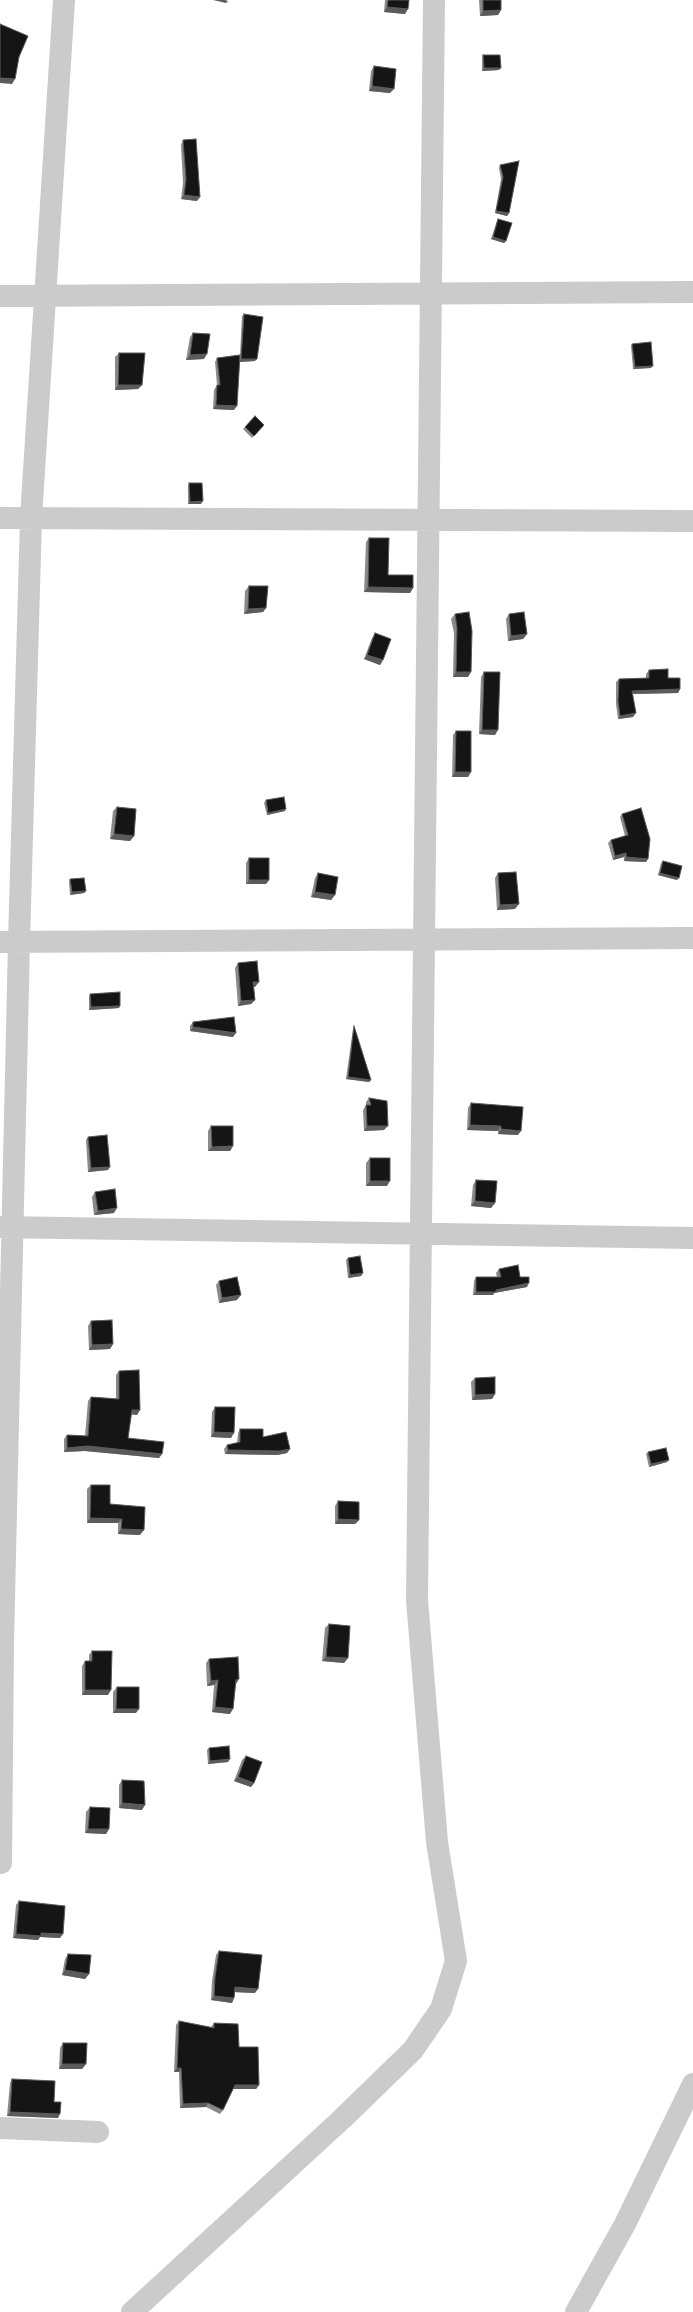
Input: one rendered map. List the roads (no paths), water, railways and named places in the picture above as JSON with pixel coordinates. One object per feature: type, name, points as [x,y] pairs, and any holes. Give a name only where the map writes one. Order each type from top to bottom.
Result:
[{"type":"street","points":[[1,1863],[10,942],[31,518],[64,0]]},
{"type":"street","points":[[132,2312],[342,2120],[413,2050],[441,2009],[456,1961],[437,1842],[417,1600],[434,0]]},
{"type":"street","points":[[0,296],[693,292]]},
{"type":"street","points":[[0,518],[693,522]]},
{"type":"street","points":[[10,942],[693,938]]},
{"type":"street","points":[[7,1227],[693,1238]]},
{"type":"street","points":[[576,2312],[625,2224],[693,2084]]},
{"type":"street","points":[[0,2128],[98,2132]]}]
